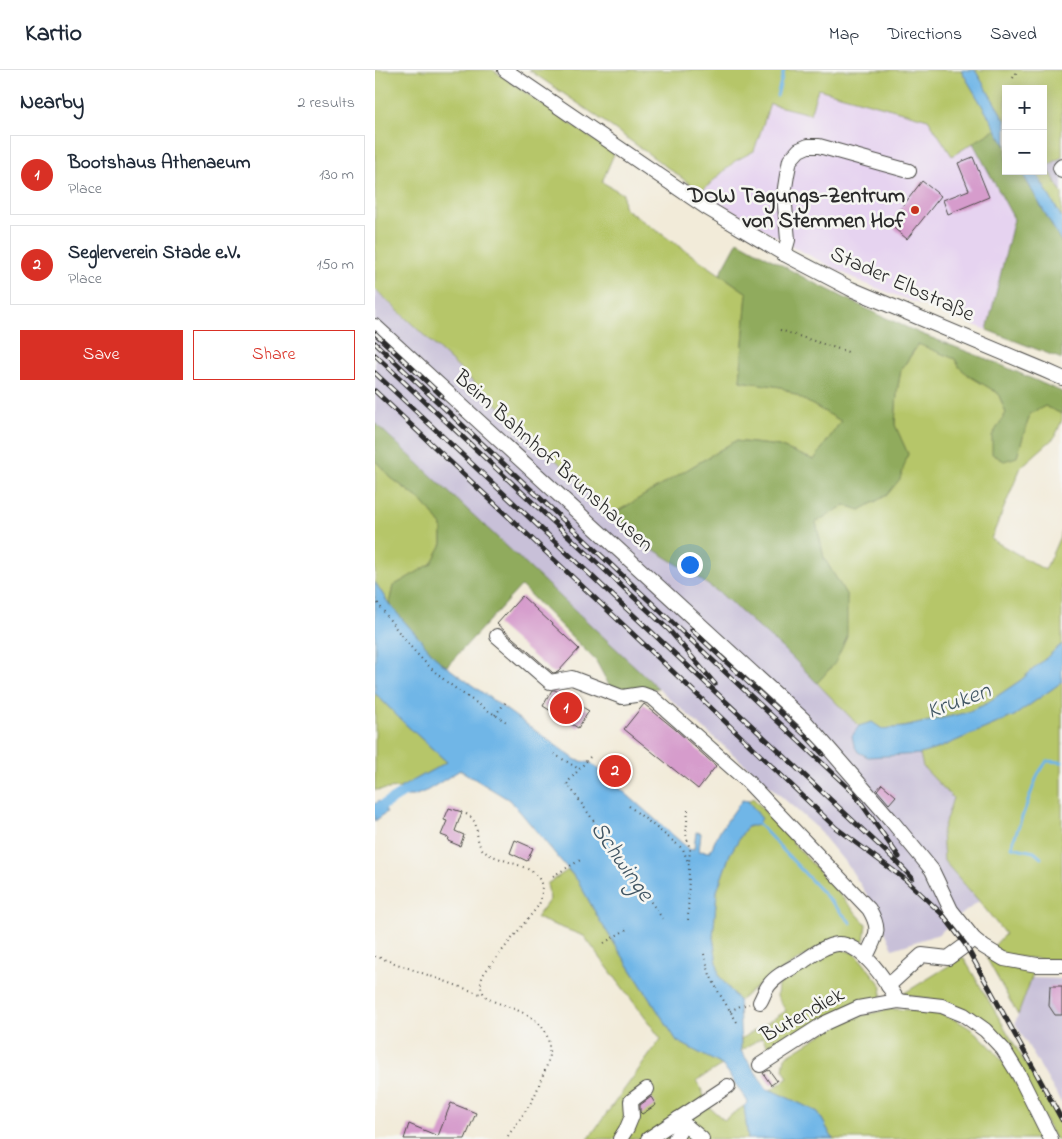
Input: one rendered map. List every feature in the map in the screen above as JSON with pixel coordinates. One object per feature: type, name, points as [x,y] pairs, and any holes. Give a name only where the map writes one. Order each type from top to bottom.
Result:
[{"type":"street","name":"Stader Elbstraße","points":[[505,70],[707,208],[784,254],[851,289],[1062,378]]},
{"type":"street","points":[[784,254],[789,240],[784,194],[790,160],[799,150],[807,146],[819,146],[909,171]]},
{"type":"street","points":[[1062,166],[1060,168],[1062,171]]},
{"type":"street","name":"Beim Bahnhof Brunshausen","points":[[375,326],[804,720],[932,870],[951,910],[974,939],[1004,959],[1037,966],[1062,966]]},
{"type":"street","points":[[497,636],[550,682],[571,678],[622,697],[642,694],[653,698],[747,781],[869,909],[877,921],[877,935],[866,957]]},
{"type":"street","points":[[888,986],[922,955],[948,958],[974,939]]},
{"type":"street","points":[[760,1002],[770,984],[779,976],[827,947],[839,944],[852,947],[866,957],[898,1001]]},
{"type":"street","name":"Butendiek","points":[[760,1065],[825,1023],[858,1008],[898,1001],[942,1006],[964,1015],[985,1030],[1003,1050],[1019,1075],[1051,1139]]},
{"type":"street","points":[[648,1139],[681,1121],[727,1086]]},
{"type":"street","points":[[620,1139],[627,1128],[631,1116],[631,1101],[647,1089]]},
{"type":"street","points":[[675,1139],[681,1121]]},
{"type":"street","points":[[681,1121],[702,1139]]},
{"type":"path","points":[[1013,78],[1018,70]]},
{"type":"path","points":[[780,330],[848,352]]},
{"type":"path","points":[[375,599],[402,636],[435,672],[508,723]]},
{"type":"path","points":[[495,715],[506,702]]},
{"type":"path","points":[[554,754],[579,769]]},
{"type":"path","points":[[590,757],[567,783],[665,922]]},
{"type":"path","points":[[629,806],[683,849],[689,865]]},
{"type":"path","points":[[688,810],[686,834],[690,850],[688,924]]},
{"type":"path","points":[[466,814],[472,817],[475,822],[482,850],[531,871],[539,878],[543,886],[539,905],[481,978],[481,990],[485,996]]},
{"type":"path","points":[[553,876],[581,859]]},
{"type":"path","points":[[604,943],[627,928]]},
{"type":"path","points":[[704,954],[710,975],[737,1022]]},
{"type":"path","points":[[375,956],[485,996],[537,1020],[545,1032],[549,1043],[546,1069],[533,1098],[506,1139]]},
{"type":"path","points":[[730,1011],[740,1006]]},
{"type":"shaded area","points":[[818,89],[928,119],[952,155],[973,143],[1015,219],[987,330],[861,282],[799,250],[701,192],[735,161],[754,151],[770,104]]},
{"type":"shaded area","points":[[1062,157],[1062,194],[1047,166]]},
{"type":"shaded area","points":[[375,289],[645,544],[721,594],[791,656],[859,726],[852,736],[868,757],[920,754],[923,767],[953,798],[942,832],[944,861],[979,901],[939,934],[893,949],[871,901],[849,867],[815,826],[670,699],[375,423]]},
{"type":"shaded area","points":[[1031,978],[1062,979],[1062,1104],[1015,1023]]},
{"type":"green space","points":[[375,70],[493,70],[614,154],[602,182],[623,194],[624,208],[747,293],[740,381],[781,387],[841,421],[814,460],[779,446],[735,441],[613,514],[375,289]]},
{"type":"green space","points":[[529,70],[961,70],[996,129],[952,156],[928,119],[818,89],[810,114],[770,104],[754,151],[735,161],[701,192]]},
{"type":"green space","points":[[975,70],[1062,70],[1062,157],[1047,166],[1047,85],[1002,85],[1002,115]]},
{"type":"green space","points":[[996,129],[1002,139],[1002,175],[1023,175],[1062,243],[1062,359],[987,330],[1014,219],[973,143]]},
{"type":"green space","points":[[1047,166],[1062,194],[1062,218],[1037,175],[1047,175]]},
{"type":"green space","points":[[738,241],[805,278],[875,313],[1062,392],[1062,414],[1045,406],[1030,414],[1017,457],[1004,461],[992,454],[992,436],[1006,413],[998,393],[971,377],[960,368],[955,359],[918,344],[901,370],[897,392],[895,425],[908,454],[900,479],[887,495],[860,510],[845,505],[816,522],[824,558],[847,596],[847,637],[835,663],[817,683],[791,656],[721,594],[645,544],[613,514],[735,441],[779,446],[814,460],[841,421],[781,387],[740,381],[747,293],[720,274]]},
{"type":"green space","points":[[919,344],[955,359],[960,368],[971,377],[998,393],[1006,413],[992,436],[1017,457],[1030,414],[1045,406],[1062,414],[1062,420],[1055,437],[1021,467],[991,539],[1045,570],[1062,532],[1062,644],[1021,680],[984,705],[965,713],[904,727],[882,729],[872,722],[859,726],[817,683],[835,663],[847,596],[824,558],[816,522],[845,505],[860,510],[887,495],[908,454],[895,425],[897,392],[901,370]]},
{"type":"green space","points":[[375,423],[658,688],[628,692],[610,687],[596,661],[521,586],[447,666],[440,662],[389,604],[393,586],[431,564],[442,544],[442,526],[423,502],[390,477],[375,460]]},
{"type":"green space","points":[[375,460],[390,477],[423,502],[442,526],[442,544],[431,564],[393,586],[389,604],[375,582]]},
{"type":"green space","points":[[1062,682],[1062,961],[1009,956],[993,947],[1005,934],[944,861],[942,832],[953,798],[923,767],[920,754],[939,748],[1014,716]]},
{"type":"green space","points":[[375,693],[403,722],[447,762],[400,788],[375,790]]},
{"type":"green space","points":[[753,798],[866,924],[864,941],[833,938],[760,984],[739,1001],[719,976],[713,937],[717,891],[730,854],[745,829],[762,819],[748,801]]},
{"type":"green space","points":[[568,870],[578,881],[600,921],[677,1041],[722,1065],[697,1080],[709,1107],[724,1120],[744,1106],[748,1139],[588,1139],[661,1039],[584,936],[536,918],[550,899],[547,884]]},
{"type":"green space","points":[[842,949],[856,954],[882,986],[881,997],[780,1048],[768,1047],[762,1037],[741,1051],[741,1039],[786,1011],[777,996],[778,985],[831,951]]},
{"type":"green space","points":[[963,957],[1062,1125],[1062,1139],[1055,1139],[1006,1046],[949,1003],[903,994]]},
{"type":"green space","points":[[986,957],[1010,966],[1034,971],[1018,1015]]},
{"type":"green space","points":[[892,1009],[921,1011],[949,1017],[967,1026],[982,1038],[996,1053],[1018,1086],[1044,1139],[833,1139],[818,1112],[771,1090],[788,1078],[783,1069],[785,1057],[837,1025],[863,1015]]},
{"type":"water","points":[[961,70],[975,70],[1002,115],[1002,139]]},
{"type":"water","points":[[1023,175],[1037,175],[1062,218],[1062,243]]},
{"type":"water","name":"Schwinge","points":[[375,582],[389,604],[440,662],[576,760],[591,763],[690,850],[694,849],[696,832],[701,833],[699,851],[710,852],[719,832],[742,800],[748,801],[762,819],[755,826],[749,826],[745,829],[730,854],[717,891],[713,937],[719,976],[739,1001],[741,1051],[767,1089],[818,1112],[833,1139],[748,1139],[744,1106],[748,1102],[725,1069],[722,1065],[677,1041],[600,921],[578,881],[511,801],[460,770],[428,790],[414,796],[406,796],[400,788],[447,762],[403,722],[375,693]]},
{"type":"water","points":[[1062,644],[1062,682],[1014,716],[939,748],[920,754],[868,757],[858,752],[854,745],[852,736],[859,726],[872,722],[882,729],[904,727],[965,713],[984,705],[1021,680]]},
{"type":"water","points":[[379,801],[387,812],[375,821],[375,804]]},
{"type":"building","points":[[973,157],[989,197],[948,214],[943,200],[969,190],[958,163]]},
{"type":"building","name":"DOW Tagungs-Zentrum von Stemmen Hof","points":[[922,181],[941,196],[907,239],[889,224]]},
{"type":"building","points":[[522,596],[579,649],[558,672],[553,673],[497,624]]},
{"type":"building","points":[[552,690],[589,711],[578,728],[543,706]]},
{"type":"building","points":[[644,704],[716,766],[698,789],[624,729]]},
{"type":"building","points":[[613,760],[627,772],[618,782],[604,770]]},
{"type":"building","points":[[882,784],[896,796],[889,804],[877,790]]},
{"type":"building","points":[[449,808],[462,812],[455,831],[464,835],[460,846],[448,841],[449,838],[441,835],[447,821],[444,820]]},
{"type":"building","points":[[515,840],[533,848],[527,861],[510,853]]},
{"type":"building","points":[[1050,986],[1062,986],[1062,1015],[1055,1015],[1049,1006]]},
{"type":"building","points":[[769,1070],[777,1081],[771,1085],[763,1073]]},
{"type":"building","points":[[651,1097],[656,1105],[642,1114],[640,1112],[640,1105]]},
{"type":"building","points":[[451,1103],[476,1113],[465,1139],[404,1139],[409,1124],[438,1136]]},
{"type":"waterway","points":[[777,96],[784,70]]},
{"type":"waterway","points":[[1041,858],[1034,852],[1012,847],[1038,774],[1047,761],[1062,762]]},
{"type":"waterway","points":[[375,810],[414,786]]},
{"type":"waterway","points":[[756,821],[851,923]]},
{"type":"railway","points":[[375,333],[442,396]]},
{"type":"railway","points":[[375,343],[854,793],[899,857]]},
{"type":"railway","points":[[375,355],[669,630],[715,684]]},
{"type":"railway","points":[[375,373],[912,878]]},
{"type":"railway","points":[[375,391],[836,828],[906,880],[942,914],[965,944],[1062,1120]]},
{"type":"railway","points":[[692,630],[823,754]]},
{"type":"place","name":"DOW Tagungs-Zentrum von Stemmen Hof","points":[[915,210]]},
{"type":"place","name":"Bootshaus Athenaeum","points":[[566,708]]},
{"type":"place","name":"Seglerverein Stade e.V.","points":[[615,771]]},
{"type":"water label","name":"Kruken","points":[[959,702]]}]
